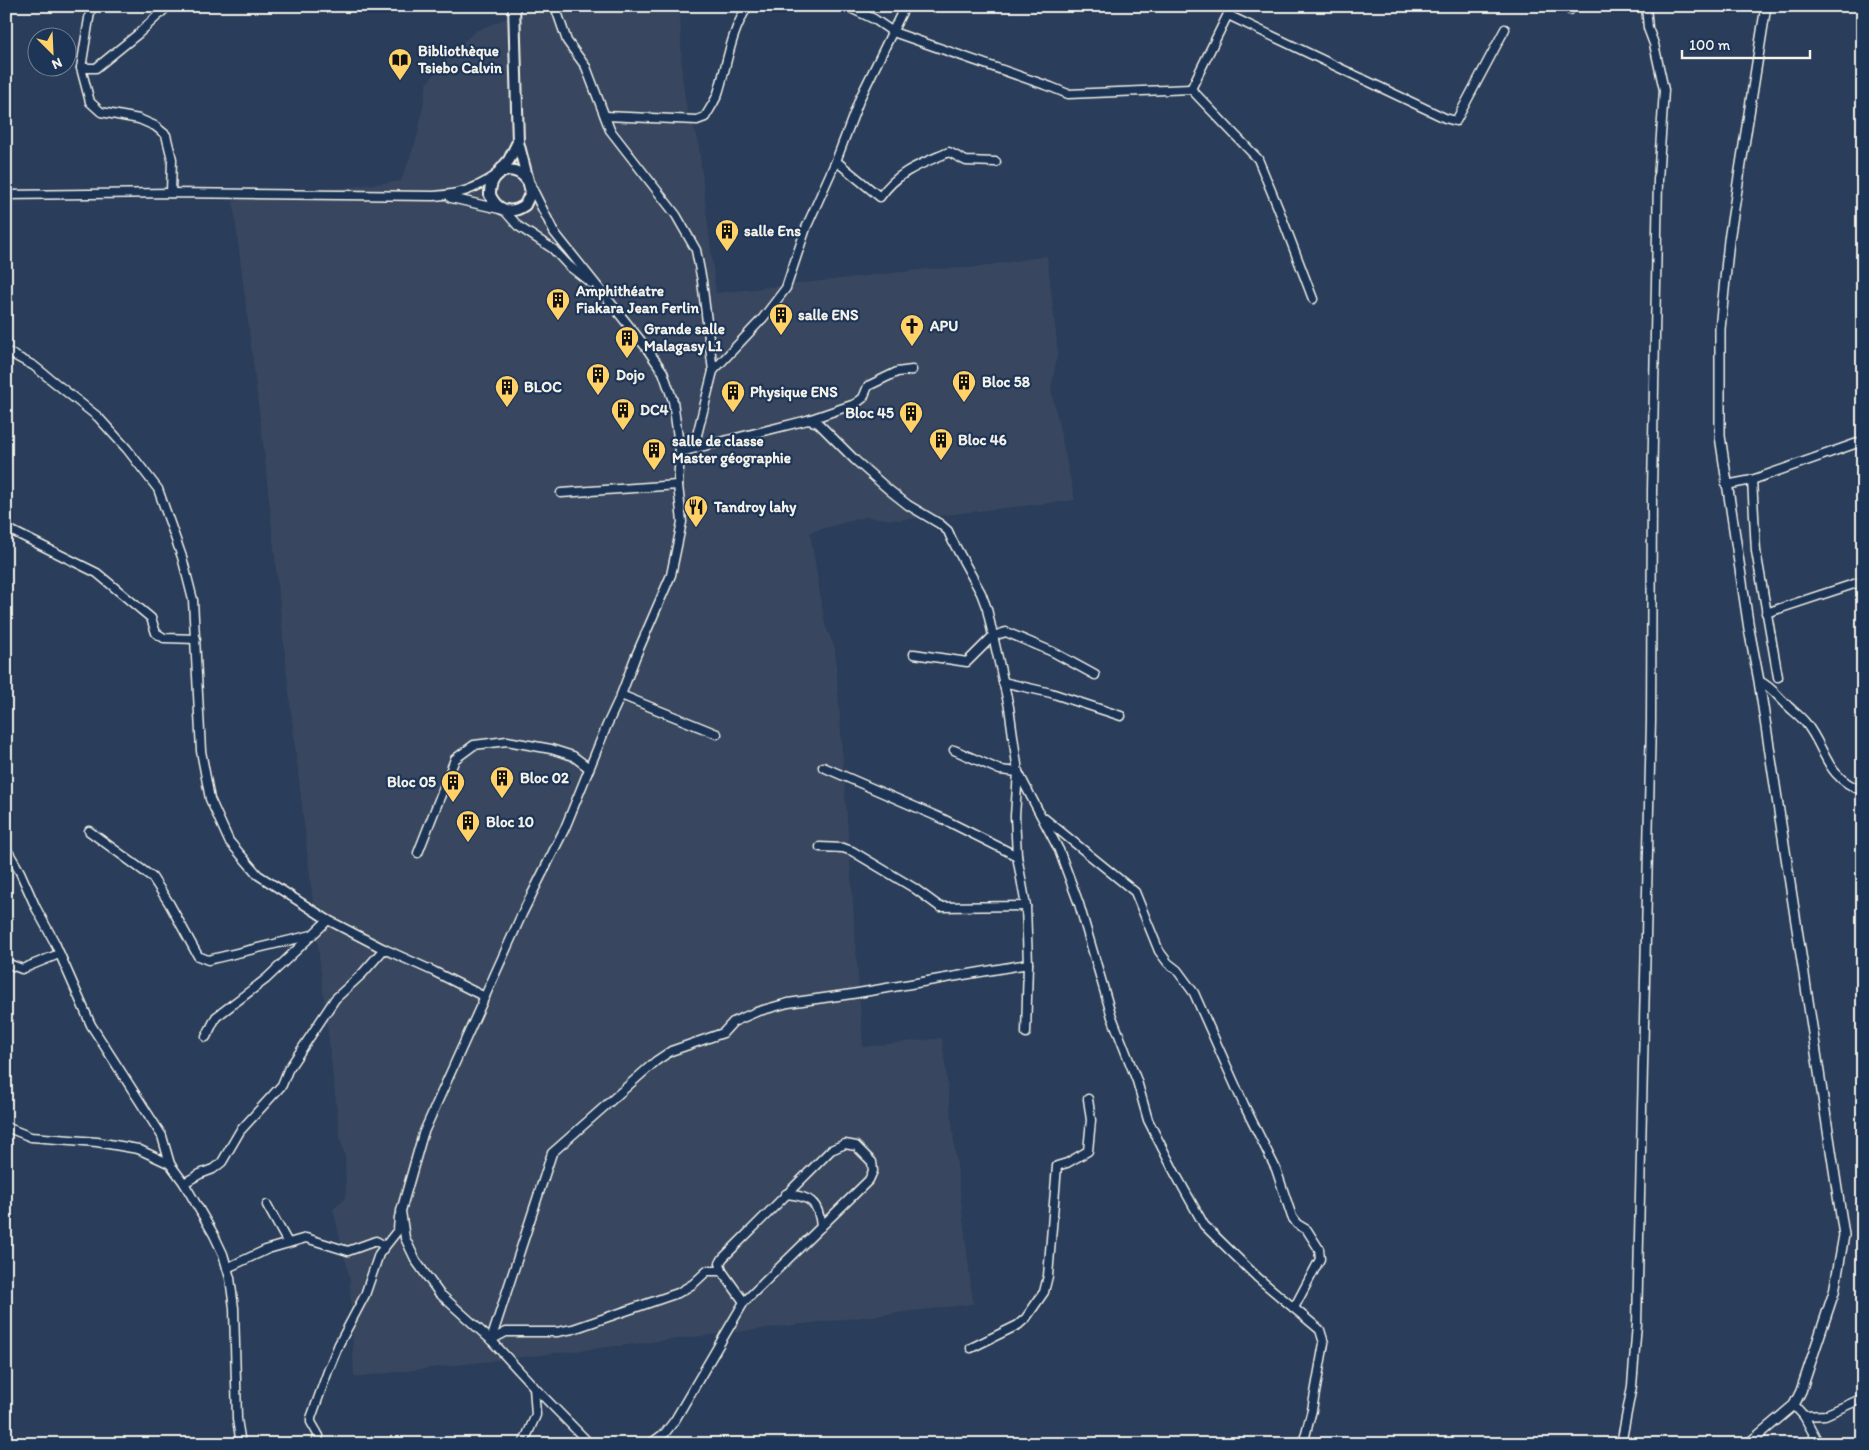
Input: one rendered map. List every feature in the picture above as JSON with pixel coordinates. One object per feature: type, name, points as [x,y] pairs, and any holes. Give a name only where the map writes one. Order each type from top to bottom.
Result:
[{"type":"main road","points":[[514,6],[518,142],[531,192],[525,205],[512,211],[504,210],[498,207],[490,195],[490,188],[496,175],[509,160],[518,142]]},
{"type":"main road","points":[[496,175],[504,171],[520,172],[530,185]]},
{"type":"street","points":[[91,6],[81,68],[90,102],[101,112],[139,119],[155,126],[166,135],[172,159],[171,193]]},
{"type":"street","points":[[81,68],[96,68],[144,29],[168,6]]},
{"type":"street","points":[[555,6],[567,41],[586,67],[610,130],[676,215],[696,250],[702,281],[713,371],[697,435],[680,452]]},
{"type":"street","points":[[605,116],[697,120],[705,117],[719,92],[732,39],[739,20],[748,6]]},
{"type":"street","points":[[846,6],[874,19],[893,32],[1068,94],[1191,89]]},
{"type":"street","points":[[713,371],[763,318],[786,288],[806,228],[836,162],[860,98],[905,6]]},
{"type":"street","points":[[1191,89],[1232,6]]},
{"type":"street","points":[[1621,1444],[1632,1386],[1637,1324],[1651,721],[1652,491],[1658,180],[1664,90],[1654,44],[1648,28],[1646,6]]},
{"type":"street","points":[[1748,1444],[1794,1405],[1801,1391],[1834,1292],[1844,1235],[1759,681],[1726,485],[1720,436],[1720,329],[1729,240],[1766,6]]},
{"type":"street","points":[[1228,15],[1445,118],[1456,121],[1506,29]]},
{"type":"street","points":[[1191,89],[1258,159],[1280,210],[1312,299]]},
{"type":"street","points":[[836,162],[880,197],[885,189],[904,172],[949,152],[966,161],[996,162]]},
{"type":"street","points":[[434,196],[464,192],[478,187],[496,175]]},
{"type":"street","points":[[315,1444],[319,1436],[311,1422],[312,1415],[328,1370],[365,1294],[379,1254],[398,1230],[401,1210],[423,1134],[522,914],[565,828],[671,575],[682,522],[678,485],[680,452],[673,401],[663,372],[645,346],[554,232],[530,185]]},
{"type":"street","points":[[6,195],[171,193],[434,196],[458,198],[504,210],[518,226],[553,248],[569,266],[600,291]]},
{"type":"street","points":[[6,351],[34,366],[98,417],[127,449],[158,489],[182,557],[192,600],[202,751],[210,799],[229,841],[258,875],[328,920],[384,950],[433,971],[485,997]]},
{"type":"street","points":[[680,452],[808,420],[855,404],[863,398],[868,386],[897,372],[912,370]]},
{"type":"street","points":[[808,420],[818,423],[855,460],[889,490],[948,531],[981,593],[987,609],[1009,707],[1018,772],[1015,816],[1017,856],[1026,906],[1028,964],[1026,1033]]},
{"type":"street","points":[[1726,485],[1752,480],[1863,441]]},
{"type":"street","points":[[1752,480],[1756,551],[1778,677]]},
{"type":"street","points":[[561,493],[678,485]]},
{"type":"street","points":[[6,528],[97,573],[151,618],[156,633],[164,638],[196,639]]},
{"type":"street","points":[[1766,613],[1863,581]]},
{"type":"street","points":[[914,654],[967,662],[992,636],[1006,632],[1053,652],[1095,675]]},
{"type":"street","points":[[1759,681],[1770,686],[1805,722],[1840,779],[1853,788],[1863,791]]},
{"type":"street","points":[[1003,682],[1051,693],[1121,716]]},
{"type":"street","points":[[621,695],[717,734]]},
{"type":"street","points":[[418,853],[455,759],[474,745],[507,741],[551,749],[573,756],[589,768]]},
{"type":"street","points":[[954,750],[1000,770],[1018,772]]},
{"type":"street","points":[[823,767],[943,819],[1017,856]]},
{"type":"street","points":[[1018,772],[1059,850],[1079,904],[1112,1017],[1137,1081],[1148,1120],[1174,1173],[1204,1225],[1248,1269],[1320,1330],[1324,1343],[1312,1410],[1303,1444]]},
{"type":"street","points":[[1043,817],[1135,892],[1159,951],[1194,992],[1244,1105],[1276,1169],[1292,1217],[1297,1224],[1307,1230],[1319,1249],[1320,1259],[1294,1308]]},
{"type":"street","points":[[89,831],[152,877],[169,903],[198,956],[208,960],[312,935]]},
{"type":"street","points":[[820,847],[843,848],[852,851],[914,888],[940,907],[1026,906]]},
{"type":"street","points":[[6,848],[20,872],[91,1025],[162,1136],[170,1164],[184,1183],[223,1254],[234,1308],[237,1419],[241,1444]]},
{"type":"street","points":[[206,1037],[216,1017],[266,979],[328,920]]},
{"type":"street","points":[[184,1183],[200,1174],[213,1170],[222,1162],[240,1131],[282,1085],[288,1070],[335,999],[384,950]]},
{"type":"street","points":[[6,963],[22,969],[59,954]]},
{"type":"street","points":[[492,1340],[552,1152],[656,1061],[671,1052],[723,1033],[733,1022],[756,1012],[788,1003],[1028,964]]},
{"type":"street","points":[[971,1348],[1018,1325],[1026,1318],[1044,1292],[1048,1276],[1058,1166],[1088,1151],[1091,1120],[1088,1100]]},
{"type":"street","points":[[6,1126],[31,1137],[97,1142],[138,1149],[170,1164]]},
{"type":"street","points":[[650,1444],[665,1434],[676,1420],[744,1302],[869,1180],[873,1172],[872,1162],[856,1146],[845,1144],[831,1150],[727,1252],[720,1263],[722,1271],[744,1302]]},
{"type":"street","points":[[786,1194],[802,1196],[814,1204],[820,1214],[821,1227]]},
{"type":"street","points":[[267,1205],[288,1243]]},
{"type":"street","points":[[401,1210],[405,1238],[416,1261],[439,1293],[492,1340],[534,1387],[590,1444]]},
{"type":"street","points":[[227,1268],[268,1249],[306,1238],[348,1250],[376,1241],[386,1246]]},
{"type":"street","points":[[492,1340],[506,1332],[557,1332],[573,1329],[678,1293],[693,1284],[707,1271],[722,1271]]},
{"type":"street","points":[[523,1444],[536,1416],[534,1387]]},
{"type":"street","points":[[1806,1419],[1826,1415],[1863,1398]]},
{"type":"street","points":[[1794,1405],[1806,1419],[1819,1444]]},
{"type":"shaded area","points":[[535,6],[680,6],[682,77],[687,111],[698,139],[716,293],[928,269],[970,268],[1047,256],[1058,352],[1051,389],[1075,500],[900,520],[865,517],[810,532],[825,625],[835,649],[863,1047],[942,1038],[973,1304],[354,1377],[350,1280],[333,1209],[346,1198],[345,1156],[340,1138],[288,684],[264,451],[233,201],[401,181],[417,138],[427,83],[454,50],[476,31]]},
{"type":"place","name":"Bibliothèque Tsiebo Calvin","points":[[400,81]]},
{"type":"place","name":"salle Ens","points":[[727,252]]},
{"type":"place","name":"Amphithéatre Fiakara Jean Ferlin","points":[[558,321]]},
{"type":"place","name":"salle ENS","points":[[781,336]]},
{"type":"place","name":"APU","points":[[912,347]]},
{"type":"place","name":"Grande salle Malagasy L1","points":[[627,359]]},
{"type":"place","name":"Dojo","points":[[598,396]]},
{"type":"place","name":"Bloc 58","points":[[964,403]]},
{"type":"place","name":"BLOC","points":[[507,408]]},
{"type":"place","name":"Physique ENS","points":[[733,413]]},
{"type":"place","name":"DC4","points":[[623,431]]},
{"type":"place","name":"Bloc 45","points":[[911,434]]},
{"type":"place","name":"Bloc 46","points":[[941,461]]},
{"type":"place","name":"salle de classe Master géographie","points":[[654,471]]},
{"type":"place","name":"Tandroy lahy","points":[[696,528]]},
{"type":"place","name":"Bloc 02","points":[[502,799]]},
{"type":"place","name":"Bloc 05","points":[[453,803]]},
{"type":"place","name":"Bloc 10","points":[[468,843]]}]
